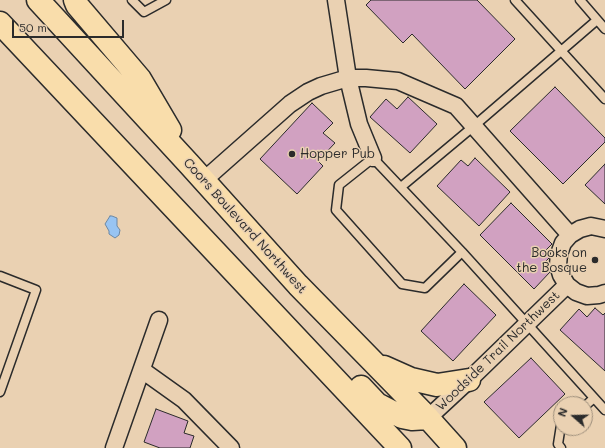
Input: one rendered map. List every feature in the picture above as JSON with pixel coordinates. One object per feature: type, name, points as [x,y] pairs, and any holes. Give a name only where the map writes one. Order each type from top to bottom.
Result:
[{"type":"main road","name":"Coors Boulevard Northwest","points":[[38,0],[298,285],[428,418],[455,448]]},
{"type":"main road","points":[[75,0],[140,79],[189,164]]},
{"type":"main road","points":[[0,23],[400,448]]},
{"type":"main road","points":[[160,193],[200,216],[377,404],[412,419],[428,418]]},
{"type":"main road","points":[[373,362],[411,379],[437,385],[469,380]]},
{"type":"street","points":[[336,0],[348,78],[359,124],[373,158]]},
{"type":"street","points":[[204,181],[290,104],[308,92],[321,86],[348,78],[398,80],[456,106],[570,235]]},
{"type":"street","points":[[605,229],[591,226],[580,229],[570,235],[563,243],[559,254],[558,265],[561,275],[567,285],[576,292],[587,296],[605,293]]},
{"type":"street","name":"Woodside Trail Northwest","points":[[428,418],[567,285]]},
{"type":"street","points":[[114,448],[159,320]]},
{"type":"street","points":[[142,370],[184,400],[231,448]]},
{"type":"lane","points":[[132,0],[144,12],[166,0]]},
{"type":"lane","points":[[515,0],[605,100]]},
{"type":"lane","points":[[580,0],[605,29]]},
{"type":"lane","points":[[400,187],[474,126],[597,20]]},
{"type":"lane","points":[[462,252],[425,288],[402,284],[336,210],[339,185],[373,158],[462,252],[605,410]]},
{"type":"lane","points":[[0,276],[36,290],[0,392]]},
{"type":"lane","points":[[559,436],[558,444],[561,448]]},
{"type":"water","points":[[110,216],[117,218],[117,226],[120,230],[119,235],[115,238],[109,234],[105,224]]},
{"type":"building","points":[[371,0],[477,0],[515,39],[465,89],[412,34],[403,43],[366,5]]},
{"type":"building","points":[[555,87],[605,138],[605,142],[563,184],[510,131]]},
{"type":"building","points":[[408,97],[437,124],[410,153],[370,117],[386,99],[397,109]]},
{"type":"building","points":[[312,103],[333,123],[323,133],[335,143],[318,161],[323,166],[297,194],[260,159]]},
{"type":"building","points":[[475,158],[510,192],[479,226],[437,186],[461,160],[468,166]]},
{"type":"building","points":[[605,164],[605,204],[585,185]]},
{"type":"building","points":[[511,203],[552,244],[544,252],[550,257],[543,264],[550,272],[534,289],[480,235]]},
{"type":"building","points":[[464,284],[496,315],[453,361],[421,331]]},
{"type":"building","points":[[595,308],[603,315],[605,313],[605,371],[560,330],[579,309],[587,317]]},
{"type":"building","points":[[531,358],[565,394],[563,396],[553,396],[553,405],[519,438],[484,402]]},
{"type":"building","points":[[156,409],[188,421],[184,433],[194,436],[190,448],[160,448],[144,442]]},
{"type":"place","name":"Hopper Pub","points":[[292,154]]},
{"type":"place","name":"Books on the Bosque","points":[[595,260]]}]
